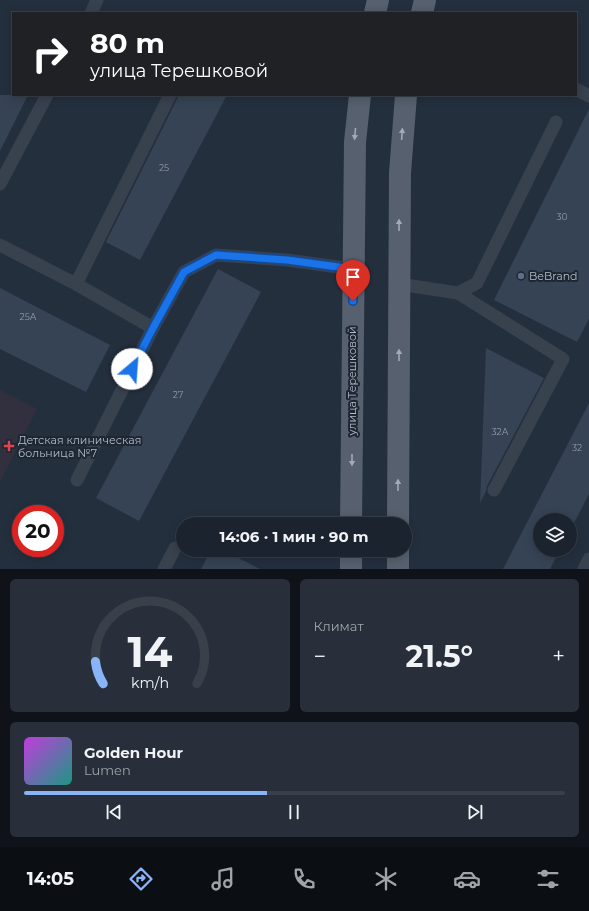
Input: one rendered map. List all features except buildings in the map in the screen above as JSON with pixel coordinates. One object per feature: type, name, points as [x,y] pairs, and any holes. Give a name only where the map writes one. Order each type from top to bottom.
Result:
[{"type":"main road","points":[[375,12],[378,0]]},
{"type":"main road","points":[[422,12],[425,0]]},
{"type":"main road","name":"улица Терешковой","points":[[351,517],[355,142],[360,96]]},
{"type":"main road","points":[[398,517],[400,173],[406,96]]},
{"type":"main road","points":[[351,557],[351,569]]},
{"type":"main road","points":[[398,557],[398,569]]},
{"type":"lane","points":[[91,12],[97,0]]},
{"type":"lane","points":[[577,90],[589,96]]},
{"type":"lane","points":[[0,184],[46,96]]},
{"type":"lane","points":[[76,284],[170,96]]},
{"type":"lane","points":[[458,293],[477,283],[556,122]]},
{"type":"lane","points":[[0,245],[76,284],[153,328]]},
{"type":"lane","points":[[77,480],[153,328],[184,272],[216,255],[287,260],[353,269]]},
{"type":"lane","points":[[399,284],[458,293],[563,359],[494,490]]},
{"type":"lane","points":[[164,569],[175,548]]},
{"type":"lane","points":[[584,569],[589,559]]},
{"type":"shaded area","name":"Детская клиническая больница №7","points":[[0,390],[37,409],[0,482]]},
{"type":"place","name":"BeBrand","points":[[521,276]]},
{"type":"place","name":"Детская клиническая больница №7","points":[[9,446]]},
{"type":"route","points":[[132,369],[184,272],[216,255],[287,260],[353,269],[353,301]]}]
